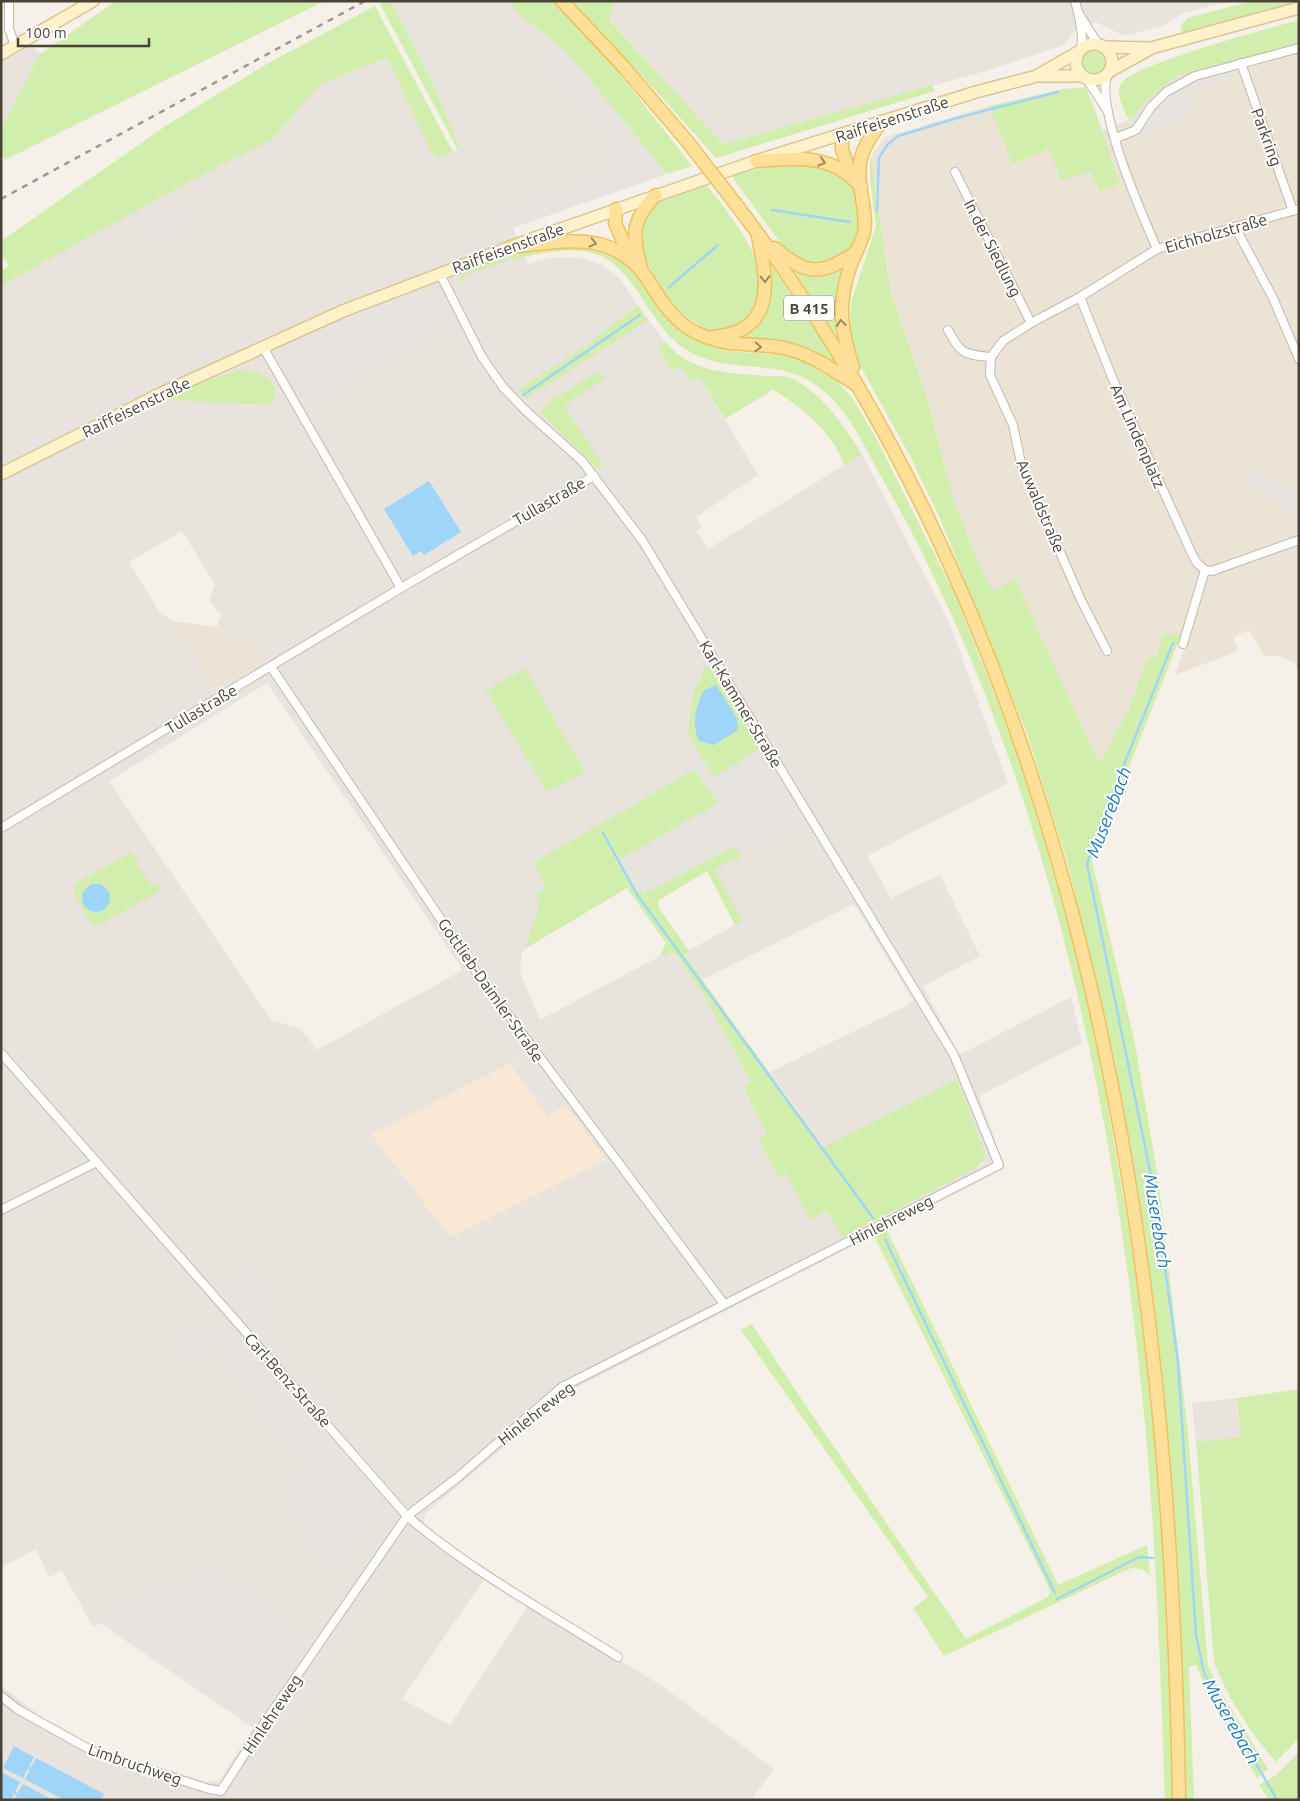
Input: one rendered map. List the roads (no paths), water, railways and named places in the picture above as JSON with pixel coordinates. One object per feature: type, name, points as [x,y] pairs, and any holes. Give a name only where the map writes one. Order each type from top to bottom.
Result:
[{"type":"main road","name":"B 415","points":[[562,1],[622,65],[687,141],[757,231],[804,298],[887,435],[940,542],[1008,701],[1050,827],[1091,987],[1116,1100],[1135,1215],[1152,1341],[1162,1456],[1178,1695],[1180,1800]]},
{"type":"main road","points":[[854,169],[865,142],[880,124]]},
{"type":"main road","points":[[842,135],[842,149],[854,169],[865,213],[864,232],[846,277],[840,312],[843,339],[859,386]]},
{"type":"main road","points":[[756,161],[810,159],[854,169]]},
{"type":"main road","points":[[635,244],[635,227],[638,216],[656,195]]},
{"type":"main road","points":[[616,209],[615,223],[630,257],[642,270],[673,315],[695,332],[737,345],[783,348],[811,356],[859,386]]},
{"type":"main road","points":[[616,209],[627,224],[642,270]]},
{"type":"main road","points":[[757,231],[792,263],[812,270],[832,266],[856,252]]},
{"type":"main road","points":[[710,338],[736,333],[753,321],[764,302],[766,278],[757,231]]},
{"type":"main road","points":[[510,247],[580,240],[608,246],[630,257]]},
{"type":"street","points":[[9,1],[9,28],[15,46]]},
{"type":"street","points":[[1,54],[93,1]]},
{"type":"street","points":[[1075,1],[1079,14],[1082,42],[1076,65],[1107,110]]},
{"type":"street","points":[[1084,77],[1100,79],[1151,48],[1299,8]]},
{"type":"street","points":[[1079,14],[1111,56],[1109,72],[1105,82],[1107,110],[1157,249]]},
{"type":"street","points":[[1079,51],[1089,44],[1151,48]]},
{"type":"street","points":[[1116,138],[1136,130],[1151,107],[1166,92],[1195,76],[1299,48]]},
{"type":"street","name":"Raiffeisenstraße","points":[[1037,76],[1079,51]]},
{"type":"street","name":"Parkring","points":[[1241,63],[1296,210]]},
{"type":"street","name":"Raiffeisenstraße","points":[[1,474],[162,393],[262,347],[370,299],[510,247],[756,161],[880,124],[976,92],[1037,76],[1084,77]]},
{"type":"street","name":"In der Siedlung","points":[[956,172],[1031,323]]},
{"type":"street","name":"Eichholzstraße","points":[[1031,323],[1080,297],[1157,249],[1296,210]]},
{"type":"street","points":[[1235,227],[1272,298],[1299,359]]},
{"type":"street","name":"Karl-Kammer-Straße","points":[[440,274],[482,357],[503,386],[526,411],[582,461],[642,540],[954,1055],[999,1165]]},
{"type":"street","name":"Am Lindenplatz","points":[[1080,297],[1114,382],[1188,546],[1197,563],[1205,570]]},
{"type":"street","points":[[948,330],[957,346],[965,354],[991,357],[1000,343],[1031,323]]},
{"type":"street","points":[[262,347],[401,588]]},
{"type":"street","name":"Auwaldstraße","points":[[991,357],[990,375],[1013,425],[1021,463],[1107,651]]},
{"type":"street","name":"Tullastraße","points":[[1,828],[401,588],[594,476]]},
{"type":"street","points":[[1183,644],[1205,570],[1212,571],[1299,540]]},
{"type":"street","name":"Gottlieb-Daimler-Straße","points":[[271,667],[477,973],[724,1304]]},
{"type":"street","name":"Carl-Benz-Straße","points":[[1,1053],[407,1516],[445,1548],[618,1657]]},
{"type":"street","points":[[1,1210],[97,1162]]},
{"type":"street","name":"Hinlehreweg","points":[[221,1791],[265,1722],[407,1516],[457,1478],[562,1387],[999,1165]]},
{"type":"street","name":"Limbruchweg","points":[[1,1696],[40,1722],[96,1753],[209,1789],[221,1791]]},
{"type":"water","points":[[429,481],[461,532],[424,555],[421,551],[413,556],[384,509]]},
{"type":"water","points":[[716,685],[737,718],[738,730],[714,745],[699,741],[695,722],[697,709],[704,690]]},
{"type":"water","points":[[96,884],[106,888],[110,898],[106,908],[96,912],[86,908],[82,898],[86,888]]},
{"type":"water","points":[[14,1746],[34,1757],[23,1778],[3,1768]]},
{"type":"water","points":[[36,1758],[104,1794],[100,1800],[64,1800],[25,1779]]},
{"type":"water","points":[[1,1772],[20,1782],[11,1800],[1,1800]]},
{"type":"water","points":[[23,1784],[53,1800],[14,1800]]},
{"type":"waterway","points":[[877,211],[879,158],[887,145],[898,136],[964,116],[1058,92]]},
{"type":"waterway","points":[[772,210],[850,222]]},
{"type":"waterway","points":[[669,287],[718,245]]},
{"type":"waterway","points":[[523,395],[640,315]]},
{"type":"waterway","name":"Muserebach","points":[[1173,643],[1100,824],[1087,864],[1155,1195],[1178,1362],[1196,1635],[1204,1673],[1277,1800]]},
{"type":"waterway","points":[[603,833],[638,896],[873,1218]]},
{"type":"waterway","points":[[885,1239],[1055,1593]]},
{"type":"waterway","points":[[1057,1599],[1139,1557],[1153,1558]]},
{"type":"railway","points":[[1,199],[365,1]]}]
